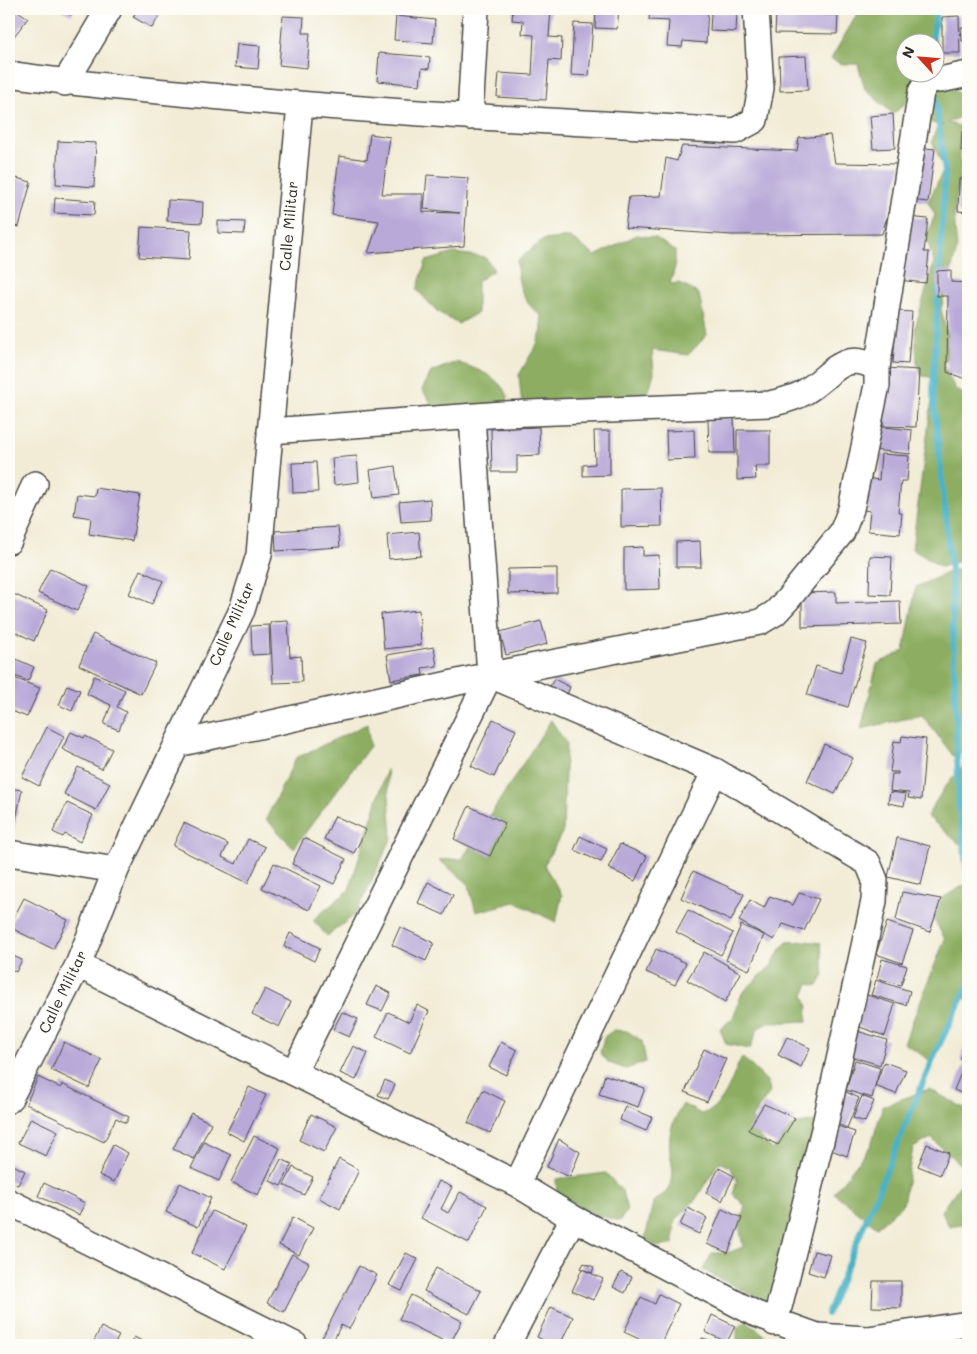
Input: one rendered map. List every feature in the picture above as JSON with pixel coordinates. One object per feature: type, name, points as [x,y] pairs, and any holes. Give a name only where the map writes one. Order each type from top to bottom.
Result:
[{"type":"street","points":[[66,83],[109,9]]},
{"type":"street","points":[[470,117],[476,9]]},
{"type":"street","points":[[9,74],[66,83],[300,105],[470,117],[735,131],[755,120],[761,88],[756,9]]},
{"type":"street","points":[[176,744],[490,675],[760,622],[775,613],[842,532],[853,499],[877,385],[877,368],[921,92],[934,81],[968,74]]},
{"type":"street","name":"Calle Militar","points":[[9,1100],[78,965],[116,870],[242,610],[252,582],[259,555],[300,105]]},
{"type":"street","points":[[270,431],[513,414],[770,404],[803,394],[839,366],[851,360],[864,361],[877,368]]},
{"type":"street","points":[[294,1072],[490,675],[472,418]]},
{"type":"street","points":[[9,540],[35,484]]},
{"type":"street","points":[[490,675],[715,772],[868,863],[875,880],[874,901],[824,1129],[775,1323]]},
{"type":"street","points":[[517,1184],[715,772]]},
{"type":"street","points":[[9,853],[116,870]]},
{"type":"street","points":[[78,965],[517,1184],[573,1218],[775,1323],[817,1336],[883,1341],[968,1324]]},
{"type":"street","points":[[9,1202],[295,1345]]},
{"type":"street","points":[[507,1345],[573,1218]]},
{"type":"green space","points":[[860,9],[941,9],[935,20],[935,32],[894,32],[894,82],[943,82],[964,96],[961,116],[947,123],[960,126],[959,149],[961,162],[954,214],[957,249],[941,309],[947,334],[946,360],[943,365],[956,390],[968,396],[968,558],[941,567],[912,549],[933,391],[931,377],[922,376],[917,363],[915,328],[934,262],[926,236],[935,215],[928,202],[944,169],[932,141],[936,130],[944,124],[939,126],[928,121],[923,88],[893,114],[865,89],[858,64],[842,64],[831,59]]},
{"type":"green space","points":[[637,235],[656,238],[675,251],[675,267],[670,284],[679,283],[699,294],[707,335],[688,355],[652,350],[654,373],[647,397],[522,407],[519,375],[537,344],[542,330],[541,315],[529,305],[522,292],[518,277],[517,261],[543,240],[570,237],[595,256]]},
{"type":"green space","points":[[454,253],[485,257],[494,270],[477,281],[477,313],[458,324],[438,312],[417,290],[426,261]]},
{"type":"green space","points":[[456,362],[472,367],[499,383],[508,397],[503,414],[434,407],[422,390],[431,372]]},
{"type":"green space","points":[[968,567],[968,749],[954,757],[922,715],[861,729],[877,664],[904,651],[916,587],[951,571]]},
{"type":"green space","points":[[551,720],[566,743],[563,831],[544,865],[562,895],[556,922],[515,902],[476,912],[468,883],[439,860],[462,859]]},
{"type":"green space","points":[[367,724],[370,746],[294,848],[266,819],[296,758]]},
{"type":"green space","points":[[968,762],[968,851],[927,816],[946,785]]},
{"type":"green space","points":[[387,769],[392,837],[356,914],[327,936],[313,920],[349,890]]},
{"type":"green space","points":[[968,883],[968,999],[964,998],[931,1061],[904,1043],[945,939],[927,907]]},
{"type":"green space","points":[[806,941],[821,943],[824,975],[818,986],[809,984],[804,995],[808,1007],[807,1021],[768,1023],[758,1028],[750,1049],[726,1044],[720,1029],[733,1018],[742,993],[772,965],[778,953],[787,942]]},
{"type":"green space","points":[[614,1030],[627,1031],[642,1041],[646,1062],[626,1069],[609,1063],[600,1053],[604,1037]]},
{"type":"green space","points":[[742,1057],[768,1082],[770,1092],[752,1118],[753,1131],[773,1150],[793,1125],[816,1121],[770,1304],[703,1270],[712,1253],[728,1253],[743,1247],[739,1225],[745,1206],[733,1194],[737,1180],[730,1167],[719,1162],[696,1199],[675,1221],[673,1244],[659,1247],[645,1240],[653,1202],[663,1194],[672,1179],[670,1136],[673,1124],[683,1104],[701,1114],[717,1105],[727,1091]]},
{"type":"green space","points":[[929,1089],[968,1110],[968,1172],[931,1138],[913,1148],[903,1204],[877,1227],[834,1193],[871,1145],[883,1106]]},
{"type":"green space","points":[[606,1173],[622,1191],[627,1210],[620,1221],[594,1214],[557,1195],[556,1179]]},
{"type":"green space","points":[[968,1174],[968,1223],[949,1226],[941,1211]]},
{"type":"green space","points":[[748,1322],[777,1345],[737,1345],[737,1329],[741,1324]]},
{"type":"building","points":[[9,9],[15,9],[28,18],[9,43]]},
{"type":"building","points":[[60,9],[75,9],[71,15]]},
{"type":"building","points":[[138,9],[163,9],[152,28],[133,17]]},
{"type":"building","points":[[513,9],[551,9],[549,37],[562,38],[561,61],[549,60],[546,100],[497,97],[499,73],[532,75],[534,35],[522,34],[523,21],[512,20]]},
{"type":"building","points":[[596,9],[619,9],[617,29],[595,28]]},
{"type":"building","points":[[650,9],[670,9],[669,12],[685,13],[685,9],[708,9],[706,43],[683,41],[682,47],[667,46],[669,21],[649,20]]},
{"type":"building","points":[[711,12],[737,13],[736,32],[710,31]]},
{"type":"building","points":[[776,13],[838,15],[837,34],[775,33]]},
{"type":"building","points":[[283,16],[304,17],[303,33],[310,33],[307,68],[279,65]]},
{"type":"building","points":[[396,16],[435,20],[433,43],[394,40]]},
{"type":"building","points":[[959,16],[960,53],[944,53],[942,17]]},
{"type":"building","points":[[574,23],[593,24],[589,76],[571,75]]},
{"type":"building","points":[[961,27],[968,27],[968,41],[962,41]]},
{"type":"building","points":[[237,44],[260,46],[258,69],[235,67]]},
{"type":"building","points":[[379,53],[430,57],[429,69],[422,68],[420,85],[377,81]]},
{"type":"building","points":[[806,56],[808,90],[780,91],[779,57]]},
{"type":"building","points":[[893,114],[895,148],[873,149],[870,116]]},
{"type":"building","points":[[962,132],[968,133],[968,151],[961,151]]},
{"type":"building","points":[[370,134],[390,137],[382,194],[423,194],[423,212],[460,213],[424,209],[427,175],[468,178],[464,246],[368,253],[379,221],[332,215],[339,156],[367,160]]},
{"type":"building","points":[[830,135],[835,163],[902,164],[882,234],[732,235],[625,228],[629,197],[661,196],[666,158],[677,161],[682,146],[797,151],[799,138]]},
{"type":"building","points":[[58,141],[96,143],[94,187],[56,184]]},
{"type":"building","points":[[916,147],[935,149],[928,202],[910,200]]},
{"type":"building","points":[[9,176],[31,182],[19,227],[9,225]]},
{"type":"building","points":[[959,179],[968,179],[968,212],[958,211]]},
{"type":"building","points":[[55,198],[95,201],[94,215],[54,213]]},
{"type":"building","points":[[168,200],[203,202],[202,223],[167,221]]},
{"type":"building","points":[[908,217],[928,219],[924,252],[929,252],[926,283],[898,280]]},
{"type":"building","points":[[218,221],[245,222],[244,234],[218,233]]},
{"type":"building","points":[[141,227],[191,230],[189,260],[139,257]]},
{"type":"building","points":[[951,270],[951,282],[968,283],[968,380],[947,372],[948,296],[937,296],[937,271]]},
{"type":"building","points":[[897,311],[912,312],[908,364],[893,363]]},
{"type":"building","points":[[886,368],[919,370],[916,427],[883,426]]},
{"type":"building","points":[[734,418],[735,453],[709,453],[708,419]]},
{"type":"building","points":[[875,426],[912,430],[910,454],[872,450]]},
{"type":"building","points":[[539,427],[540,455],[517,456],[517,472],[492,472],[491,429]]},
{"type":"building","points":[[694,430],[695,459],[667,460],[666,431]]},
{"type":"building","points":[[737,430],[770,430],[770,466],[755,466],[756,479],[737,480]]},
{"type":"building","points":[[594,431],[610,431],[610,475],[583,476],[583,465],[595,464]]},
{"type":"building","points":[[881,454],[909,456],[907,481],[901,481],[898,513],[902,513],[900,534],[868,531],[870,511],[864,510],[867,478],[879,480]]},
{"type":"building","points":[[357,456],[359,482],[334,485],[332,458]]},
{"type":"building","points":[[316,462],[318,492],[293,493],[292,463]]},
{"type":"building","points":[[395,466],[399,495],[374,498],[370,470]]},
{"type":"building","points":[[96,488],[140,495],[132,541],[89,534],[91,518],[74,515],[77,494],[95,496]]},
{"type":"building","points":[[661,488],[662,526],[621,527],[621,489]]},
{"type":"building","points":[[430,499],[431,520],[401,522],[399,502]]},
{"type":"building","points":[[338,527],[340,547],[276,551],[275,531]]},
{"type":"building","points":[[419,532],[421,556],[389,559],[387,535]]},
{"type":"building","points":[[700,541],[701,567],[676,567],[676,542]]},
{"type":"building","points":[[643,547],[643,556],[659,555],[660,589],[624,590],[624,548]]},
{"type":"building","points":[[870,556],[892,557],[890,595],[869,594]]},
{"type":"building","points":[[50,568],[89,586],[77,611],[38,593]]},
{"type":"building","points":[[557,568],[557,593],[508,594],[508,569]]},
{"type":"building","points":[[140,570],[163,581],[152,604],[129,594]]},
{"type":"building","points":[[9,592],[48,610],[34,641],[9,629]]},
{"type":"building","points":[[836,592],[836,603],[900,601],[901,624],[802,627],[802,593]]},
{"type":"building","points":[[419,610],[421,645],[384,649],[381,614]]},
{"type":"building","points":[[288,621],[290,657],[301,656],[302,682],[273,683],[270,622]]},
{"type":"building","points":[[541,621],[547,644],[506,655],[500,632]]},
{"type":"building","points":[[269,625],[270,654],[252,655],[251,626]]},
{"type":"building","points":[[93,634],[156,663],[141,694],[79,665]]},
{"type":"building","points":[[851,639],[867,643],[848,707],[807,695],[816,666],[841,673]]},
{"type":"building","points":[[434,647],[437,666],[422,668],[423,675],[391,680],[387,655]]},
{"type":"building","points":[[9,656],[34,667],[28,681],[9,674]]},
{"type":"building","points":[[9,676],[40,688],[27,717],[9,710]]},
{"type":"building","points":[[94,676],[125,690],[117,707],[126,712],[119,730],[104,724],[111,705],[87,694]]},
{"type":"building","points":[[554,679],[570,687],[566,697],[549,688]]},
{"type":"building","points":[[67,685],[80,690],[72,711],[59,705]]},
{"type":"building","points":[[493,719],[516,730],[494,777],[471,766]]},
{"type":"building","points":[[47,727],[64,736],[39,786],[22,777]]},
{"type":"building","points":[[71,732],[84,738],[85,736],[112,749],[102,769],[62,749]]},
{"type":"building","points":[[902,736],[926,739],[921,800],[908,798],[909,793],[890,791],[892,774],[898,774],[898,772],[890,772],[894,741],[901,742]]},
{"type":"building","points":[[824,744],[853,758],[835,794],[807,781]]},
{"type":"building","points":[[78,767],[110,783],[96,810],[64,794]]},
{"type":"building","points":[[9,788],[22,790],[14,829],[9,828]]},
{"type":"building","points":[[890,792],[906,794],[904,806],[888,803]]},
{"type":"building","points":[[67,803],[93,815],[80,842],[65,834],[63,837],[53,832]]},
{"type":"building","points":[[469,806],[505,823],[490,856],[454,839]]},
{"type":"building","points":[[335,816],[366,830],[354,853],[324,839]]},
{"type":"building","points":[[184,823],[228,844],[222,857],[236,864],[248,839],[265,847],[248,883],[173,846]]},
{"type":"building","points":[[580,836],[607,849],[601,862],[574,850]]},
{"type":"building","points":[[304,838],[346,859],[334,884],[292,864]]},
{"type":"building","points":[[897,838],[930,846],[921,885],[888,877]]},
{"type":"building","points":[[620,844],[647,856],[635,881],[608,868]]},
{"type":"building","points":[[274,863],[321,886],[309,910],[262,888]]},
{"type":"building","points":[[693,871],[744,894],[731,921],[681,898]]},
{"type":"building","points":[[428,882],[453,895],[444,915],[418,903]]},
{"type":"building","points":[[902,892],[941,899],[930,932],[896,920]]},
{"type":"building","points":[[799,893],[819,899],[804,931],[783,924],[774,940],[739,921],[750,900],[764,908],[770,896],[793,905]]},
{"type":"building","points":[[24,898],[68,920],[53,949],[9,927]]},
{"type":"building","points":[[688,910],[733,933],[721,955],[676,932]]},
{"type":"building","points":[[887,922],[913,931],[902,963],[876,954]]},
{"type":"building","points":[[741,925],[764,935],[749,970],[726,960]]},
{"type":"building","points":[[400,927],[434,943],[426,961],[392,945]]},
{"type":"building","points":[[290,933],[320,948],[314,961],[284,946]]},
{"type":"building","points":[[656,949],[686,963],[675,985],[646,972]]},
{"type":"building","points":[[704,952],[741,973],[725,1002],[687,980]]},
{"type":"building","points":[[9,954],[22,960],[16,972],[9,968]]},
{"type":"building","points":[[882,959],[907,966],[901,985],[877,978]]},
{"type":"building","points":[[876,980],[910,991],[906,1005],[871,995]]},
{"type":"building","points":[[376,986],[391,993],[382,1011],[367,1005]]},
{"type":"building","points":[[265,989],[291,1002],[279,1027],[252,1014]]},
{"type":"building","points":[[867,995],[895,1004],[885,1036],[857,1026]]},
{"type":"building","points":[[417,1005],[429,1011],[410,1053],[376,1037],[388,1012],[409,1022]]},
{"type":"building","points":[[342,1012],[358,1019],[349,1037],[333,1030]]},
{"type":"building","points":[[854,1030],[887,1040],[880,1065],[846,1055]]},
{"type":"building","points":[[787,1037],[810,1048],[801,1067],[778,1055]]},
{"type":"building","points":[[968,1037],[968,1063],[960,1060]]},
{"type":"building","points":[[64,1042],[102,1060],[89,1088],[51,1070]]},
{"type":"building","points":[[501,1042],[517,1050],[506,1075],[489,1067]]},
{"type":"building","points":[[353,1046],[368,1053],[356,1080],[340,1073]]},
{"type":"building","points":[[704,1049],[726,1059],[707,1102],[685,1092]]},
{"type":"building","points":[[855,1060],[880,1068],[872,1098],[846,1090]]},
{"type":"building","points":[[884,1062],[906,1070],[896,1094],[875,1086]]},
{"type":"building","points":[[965,1063],[968,1065],[968,1096],[954,1090]]},
{"type":"building","points":[[605,1075],[645,1088],[638,1107],[599,1094]]},
{"type":"building","points":[[38,1077],[61,1088],[62,1084],[129,1117],[126,1123],[116,1118],[104,1142],[26,1104]]},
{"type":"building","points":[[385,1080],[395,1085],[388,1099],[378,1095]]},
{"type":"building","points":[[249,1087],[266,1095],[244,1141],[227,1132]]},
{"type":"building","points":[[483,1090],[505,1101],[490,1133],[468,1123]]},
{"type":"building","points":[[842,1090],[859,1098],[847,1128],[829,1121]]},
{"type":"building","points":[[862,1096],[874,1101],[865,1122],[853,1118]]},
{"type":"building","points":[[764,1104],[795,1118],[778,1145],[748,1130]]},
{"type":"building","points":[[625,1106],[652,1117],[646,1131],[620,1120]]},
{"type":"building","points":[[191,1113],[211,1123],[194,1159],[173,1149]]},
{"type":"building","points":[[311,1114],[337,1127],[324,1152],[299,1140]]},
{"type":"building","points":[[31,1118],[58,1131],[46,1156],[18,1143]]},
{"type":"building","points":[[831,1124],[855,1132],[847,1156],[831,1150],[834,1140],[826,1137]]},
{"type":"building","points":[[254,1136],[280,1148],[258,1195],[231,1182]]},
{"type":"building","points":[[559,1139],[580,1152],[570,1177],[547,1167]]},
{"type":"building","points":[[204,1142],[231,1155],[219,1181],[191,1168]]},
{"type":"building","points":[[927,1144],[949,1153],[940,1175],[918,1166]]},
{"type":"building","points":[[113,1145],[128,1153],[114,1182],[99,1175]]},
{"type":"building","points":[[281,1159],[292,1164],[281,1186],[270,1181]]},
{"type":"building","points":[[339,1159],[359,1170],[340,1209],[319,1198]]},
{"type":"building","points":[[9,1163],[25,1171],[18,1185],[9,1181]]},
{"type":"building","points":[[293,1167],[313,1177],[304,1195],[284,1185]]},
{"type":"building","points":[[719,1168],[734,1176],[722,1201],[706,1193]]},
{"type":"building","points":[[439,1181],[452,1187],[441,1209],[448,1213],[460,1192],[487,1206],[469,1243],[421,1218]]},
{"type":"building","points":[[44,1183],[85,1203],[79,1215],[38,1196]]},
{"type":"building","points":[[180,1183],[211,1198],[198,1227],[166,1212]]},
{"type":"building","points":[[688,1208],[707,1218],[699,1234],[680,1225]]},
{"type":"building","points":[[722,1209],[742,1218],[728,1253],[707,1244]]},
{"type":"building","points":[[212,1211],[246,1227],[225,1269],[192,1253]]},
{"type":"building","points":[[293,1217],[313,1228],[299,1255],[279,1245]]},
{"type":"building","points":[[814,1251],[831,1255],[824,1277],[808,1272]]},
{"type":"building","points":[[406,1253],[418,1259],[402,1291],[389,1285]]},
{"type":"building","points":[[292,1254],[309,1263],[284,1312],[267,1303]]},
{"type":"building","points":[[584,1263],[594,1267],[592,1273],[581,1268]]},
{"type":"building","points":[[359,1266],[377,1275],[349,1329],[341,1325],[332,1343],[322,1338]]},
{"type":"building","points":[[436,1268],[481,1291],[469,1314],[424,1291]]},
{"type":"building","points":[[582,1269],[603,1279],[593,1300],[572,1291]]},
{"type":"building","points":[[621,1272],[632,1277],[625,1293],[613,1287]]},
{"type":"building","points":[[873,1281],[901,1281],[901,1308],[872,1307]]},
{"type":"building","points":[[659,1294],[679,1304],[660,1345],[652,1345],[624,1332],[641,1297],[655,1304]]},
{"type":"building","points":[[411,1295],[462,1321],[450,1344],[399,1319]]},
{"type":"building","points":[[551,1307],[573,1317],[560,1345],[554,1345],[537,1337]]},
{"type":"building","points":[[712,1315],[735,1326],[727,1342],[705,1332]]},
{"type":"building","points":[[101,1327],[119,1336],[114,1345],[103,1345],[94,1341]]},
{"type":"building","points":[[134,1337],[150,1345],[130,1345]]},
{"type":"building","points":[[702,1338],[724,1345],[700,1345]]},
{"type":"waterway","points":[[934,32],[937,9]]},
{"type":"waterway","points":[[934,87],[945,172],[939,278]]},
{"type":"waterway","points":[[938,288],[933,391],[951,571],[959,809],[968,880]]},
{"type":"waterway","points":[[827,1314],[934,1056],[968,985]]}]
